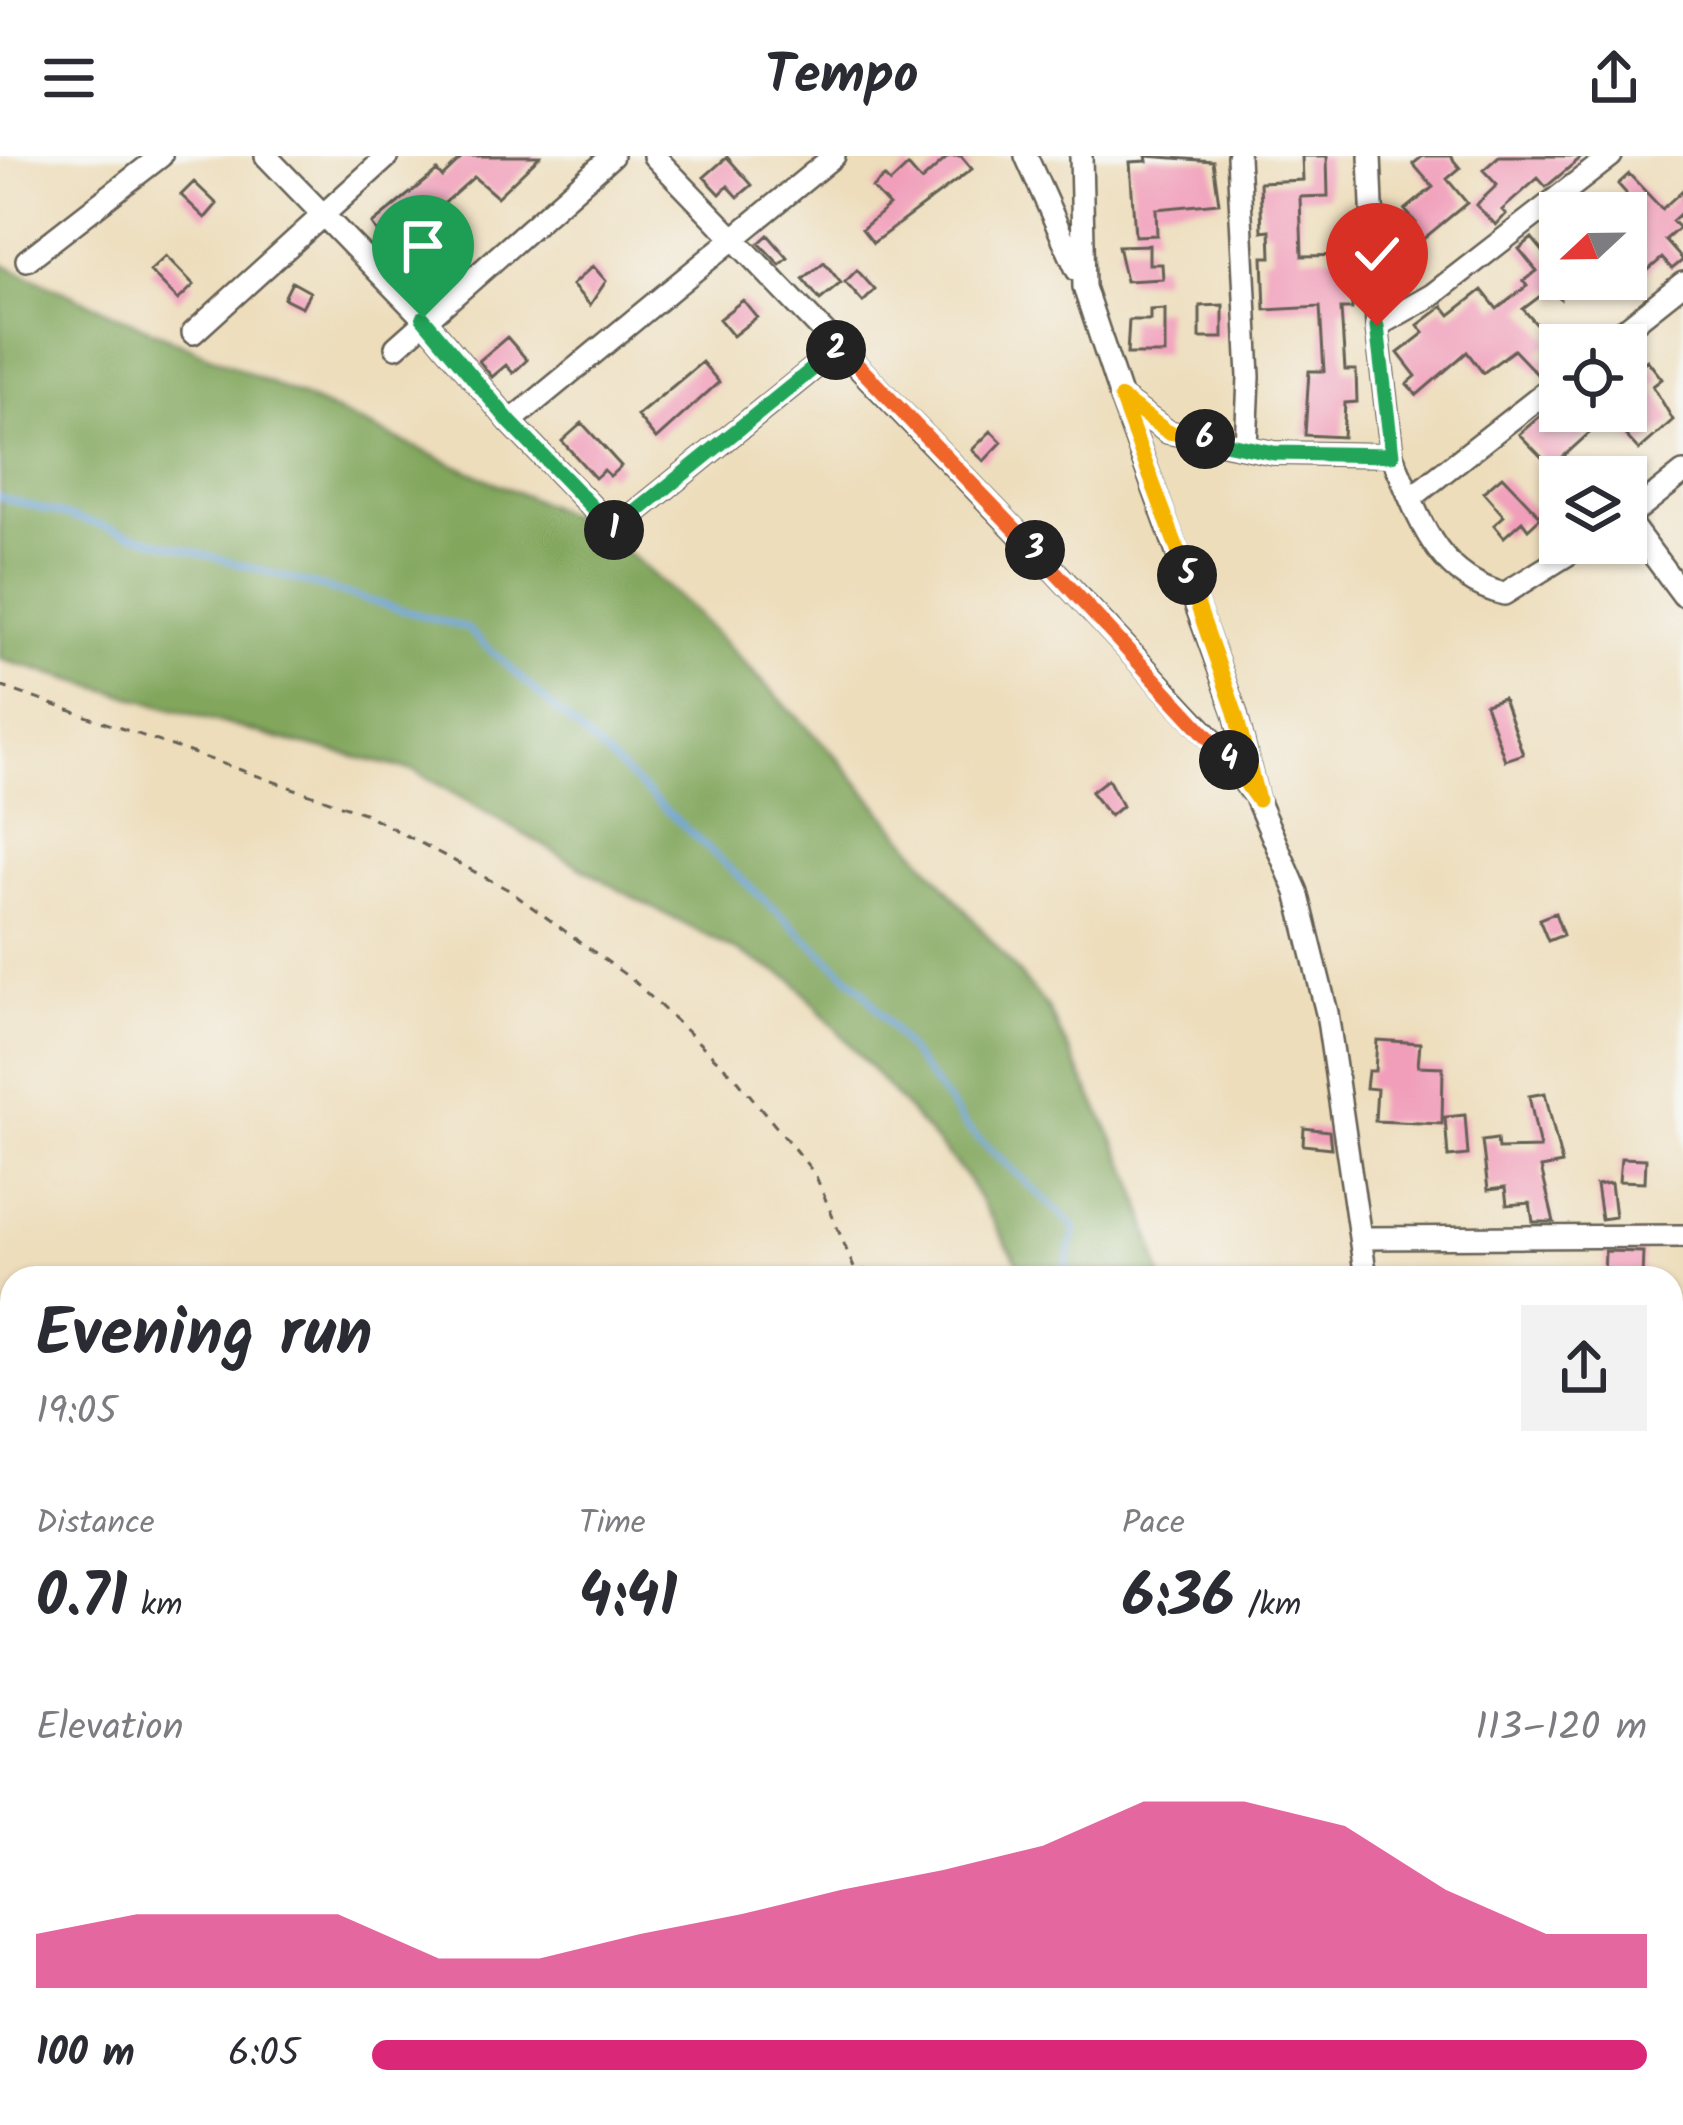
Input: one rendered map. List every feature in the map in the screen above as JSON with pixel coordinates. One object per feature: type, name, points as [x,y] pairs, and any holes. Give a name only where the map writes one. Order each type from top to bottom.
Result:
[{"type":"street","points":[[27,260],[161,156]]},
{"type":"street","points":[[266,156],[423,318],[510,422],[614,530],[840,347]]},
{"type":"street","points":[[194,333],[388,156]]},
{"type":"street","points":[[396,346],[612,156]]},
{"type":"street","points":[[654,156],[1218,746],[1258,800]]},
{"type":"street","points":[[510,422],[737,241],[834,156]]},
{"type":"street","points":[[1026,156],[1084,287],[1235,712],[1258,800],[1297,892],[1328,1012],[1365,1266]]},
{"type":"street","points":[[1081,156],[1084,287]]},
{"type":"street","points":[[1238,156],[1249,377],[1246,448]]},
{"type":"street","points":[[1370,156],[1377,326],[1392,455],[1434,551],[1474,586],[1504,594],[1552,564]]},
{"type":"street","points":[[1377,326],[1432,296],[1611,156]]},
{"type":"street","points":[[1632,324],[1683,284]]},
{"type":"street","points":[[1411,498],[1539,397]]},
{"type":"street","points":[[1121,398],[1168,432],[1274,453],[1392,455]]},
{"type":"street","points":[[1647,502],[1683,473]]},
{"type":"street","points":[[1647,546],[1683,596]]},
{"type":"street","points":[[1362,1238],[1683,1236]]},
{"type":"path","points":[[0,686],[364,813],[507,889],[634,981],[736,1078],[815,1174],[853,1266]]},
{"type":"green space","points":[[0,263],[602,530],[688,606],[834,754],[1047,1007],[1133,1178],[1159,1266],[1020,1266],[965,1175],[793,980],[634,898],[415,771],[275,738],[0,659]]},
{"type":"building","points":[[464,156],[540,156],[497,197],[474,177],[430,216],[443,242],[411,265],[406,258],[400,264],[372,224],[437,171],[442,177]]},
{"type":"building","points":[[949,156],[961,156],[972,169],[873,243],[862,229],[889,206],[872,188],[884,177],[890,183],[908,166],[921,181]]},
{"type":"building","points":[[1146,156],[1213,161],[1219,203],[1156,209],[1157,235],[1135,236],[1130,162],[1147,161]]},
{"type":"building","points":[[1302,156],[1327,156],[1328,196],[1300,197],[1302,256],[1350,255],[1352,309],[1341,309],[1345,370],[1356,370],[1357,402],[1345,403],[1343,437],[1305,435],[1309,371],[1324,371],[1320,307],[1265,310],[1263,257],[1271,257],[1270,230],[1262,231],[1260,182],[1303,180]]},
{"type":"building","points":[[1423,156],[1450,156],[1460,168],[1447,179],[1467,203],[1410,250],[1399,237],[1416,223],[1405,210],[1433,187],[1413,164]]},
{"type":"building","points":[[1499,156],[1583,156],[1546,187],[1538,178],[1502,210],[1506,214],[1496,225],[1476,205],[1497,185],[1483,170]]},
{"type":"building","points":[[727,157],[752,185],[738,197],[728,186],[720,194],[704,177]]},
{"type":"building","points":[[1629,174],[1646,192],[1625,192],[1618,184]]},
{"type":"building","points":[[194,182],[217,204],[205,218],[181,195]]},
{"type":"building","points":[[1683,190],[1683,211],[1672,221],[1679,228],[1665,240],[1683,260],[1672,269],[1662,258],[1647,271],[1647,193],[1662,209]]},
{"type":"building","points":[[768,235],[788,258],[780,265],[759,243]]},
{"type":"building","points":[[1532,238],[1539,246],[1539,297],[1523,309],[1539,327],[1539,372],[1514,350],[1483,373],[1467,352],[1417,395],[1407,384],[1416,376],[1398,353],[1424,333],[1418,325],[1443,306],[1450,315],[1482,290],[1497,309],[1527,286],[1523,281],[1537,271],[1519,249]]},
{"type":"building","points":[[1149,245],[1149,264],[1162,264],[1163,279],[1126,281],[1118,246]]},
{"type":"building","points":[[166,256],[194,285],[178,300],[150,271]]},
{"type":"building","points":[[824,262],[841,283],[820,300],[803,279]]},
{"type":"building","points":[[593,266],[606,281],[590,305],[572,285]]},
{"type":"building","points":[[857,270],[875,290],[863,302],[845,282]]},
{"type":"building","points":[[292,282],[310,292],[302,307],[284,298]]},
{"type":"building","points":[[743,300],[757,317],[733,336],[719,319]]},
{"type":"building","points":[[1223,305],[1223,338],[1200,338],[1200,306]]},
{"type":"building","points":[[1165,309],[1165,354],[1127,354],[1129,320],[1150,320],[1150,310]]},
{"type":"building","points":[[507,337],[527,360],[513,373],[506,365],[492,377],[479,361]]},
{"type":"building","points":[[1647,360],[1662,379],[1653,386],[1673,420],[1639,450],[1623,432],[1647,432]]},
{"type":"building","points":[[702,362],[719,382],[656,439],[637,416]]},
{"type":"building","points":[[1539,417],[1539,432],[1590,432],[1564,456],[1540,456],[1519,434]]},
{"type":"building","points":[[582,423],[621,466],[610,476],[604,470],[595,478],[562,441]]},
{"type":"building","points":[[991,431],[1002,442],[984,461],[972,450]]},
{"type":"building","points":[[1502,476],[1539,519],[1528,529],[1522,521],[1504,537],[1494,525],[1504,516],[1483,492]]},
{"type":"building","points":[[1503,698],[1523,754],[1505,760],[1485,704]]},
{"type":"building","points":[[1108,779],[1122,806],[1110,816],[1091,792]]},
{"type":"building","points":[[1555,913],[1563,935],[1548,941],[1539,919]]},
{"type":"building","points":[[1377,1040],[1420,1043],[1418,1066],[1443,1067],[1442,1124],[1375,1121],[1377,1089],[1366,1088],[1368,1071],[1375,1071]]},
{"type":"building","points":[[1545,1093],[1562,1164],[1541,1168],[1554,1222],[1533,1222],[1530,1203],[1507,1205],[1505,1188],[1488,1190],[1482,1141],[1497,1139],[1498,1149],[1540,1148],[1529,1096]]},
{"type":"building","points":[[1465,1115],[1468,1155],[1448,1157],[1445,1117]]},
{"type":"building","points":[[1304,1128],[1329,1131],[1331,1148],[1303,1145]]},
{"type":"building","points":[[1621,1158],[1646,1159],[1645,1182],[1619,1181]]},
{"type":"building","points":[[1611,1183],[1615,1217],[1601,1219],[1596,1185]]},
{"type":"building","points":[[1605,1251],[1643,1252],[1642,1266],[1604,1266]]},
{"type":"waterway","points":[[0,497],[466,628],[862,989],[968,1129],[1075,1227],[1067,1266]]},
{"type":"route","points":[[423,318],[510,422],[614,530],[840,347],[1218,746],[1258,800],[1235,712],[1148,461],[1121,398],[1168,432],[1274,453],[1392,455],[1377,326]]}]
